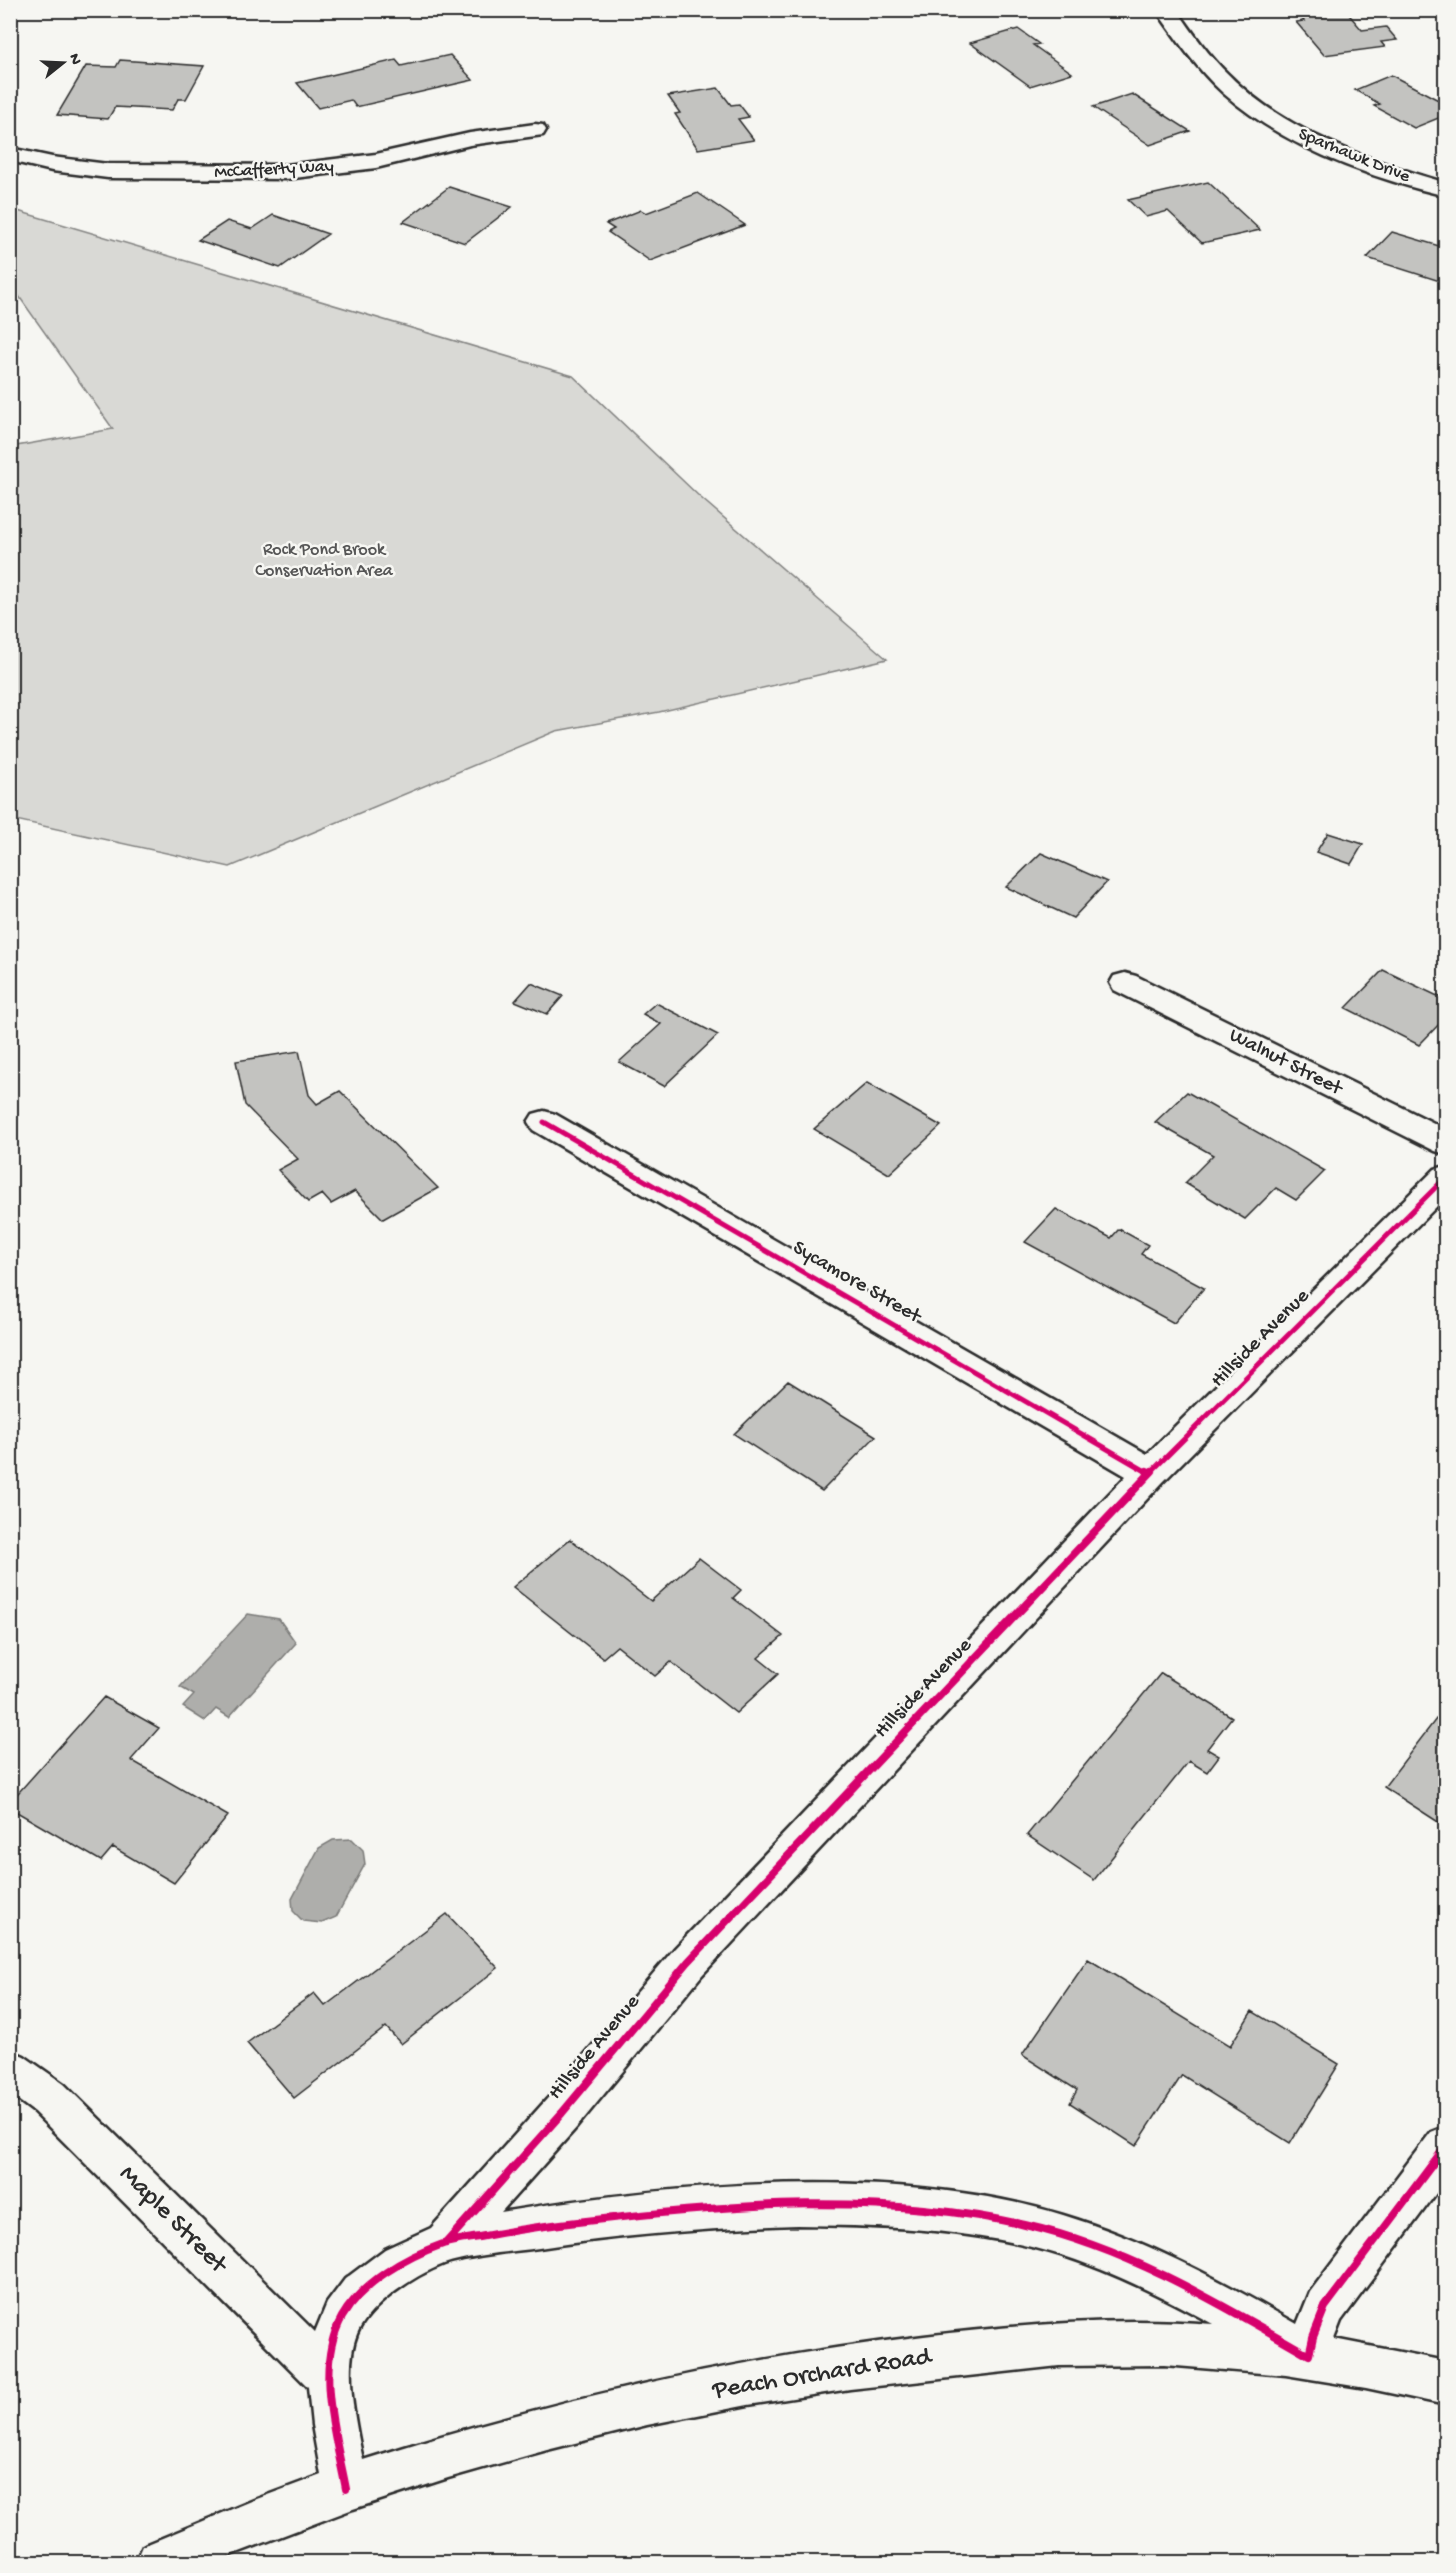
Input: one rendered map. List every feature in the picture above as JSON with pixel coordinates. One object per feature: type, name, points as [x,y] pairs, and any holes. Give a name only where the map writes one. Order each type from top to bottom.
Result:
[{"type":"street","name":"Sparhawk Drive","points":[[1166,10],[1229,88],[1275,121],[1342,155],[1446,190]]},
{"type":"street","name":"McCafferty Way","points":[[10,154],[52,164],[108,171],[286,172],[376,162],[470,139],[535,130]]},
{"type":"street","name":"Walnut Street","points":[[1125,983],[1446,1143]]},
{"type":"street","name":"Sycamore Street","points":[[544,1122],[1150,1473]]},
{"type":"street","name":"Hillside Avenue","points":[[446,2242],[562,2113],[688,1962],[1150,1473],[1446,1177]]},
{"type":"street","name":"Maple Street","points":[[10,2069],[49,2098],[328,2376]]},
{"type":"street","points":[[1309,2355],[1313,2337],[1325,2307],[1446,2146]]},
{"type":"street","name":"Peach Orchard Road","points":[[346,2489],[333,2419],[328,2376],[336,2331],[352,2304],[372,2285],[400,2265],[446,2242],[515,2230],[583,2221],[724,2208],[902,2207],[963,2214],[1024,2224],[1068,2237],[1142,2266],[1212,2299],[1309,2355]]},
{"type":"street","name":"Peach Orchard Road","points":[[159,2562],[268,2517],[475,2446],[660,2401],[829,2368],[1013,2349],[1120,2342],[1309,2355],[1384,2368],[1446,2383]]},
{"type":"green space","name":"Rock Pond Brook Conservation Area","points":[[11,209],[573,376],[701,498],[887,659],[659,712],[556,731],[230,867],[11,819],[11,447],[113,429],[11,285]]},
{"type":"shaded area","points":[[248,1614],[279,1619],[296,1643],[229,1717],[216,1709],[205,1721],[183,1707],[194,1695],[180,1687]]},
{"type":"shaded area","points":[[352,1839],[363,1850],[365,1864],[336,1917],[322,1923],[303,1921],[293,1911],[292,1899],[319,1848],[333,1840]]},
{"type":"building","points":[[1295,10],[1345,10],[1362,30],[1386,27],[1397,40],[1381,42],[1385,47],[1324,55],[1296,22],[1304,21]]},
{"type":"building","points":[[1018,29],[1039,44],[1033,45],[1072,73],[1030,86],[970,43]]},
{"type":"building","points":[[450,55],[473,80],[356,107],[351,100],[318,108],[297,83],[396,60],[401,66]]},
{"type":"building","points":[[120,60],[204,66],[186,99],[178,99],[172,110],[115,107],[108,119],[57,115],[86,66],[116,67]]},
{"type":"building","points":[[1391,75],[1446,104],[1446,115],[1414,128],[1374,106],[1380,104],[1355,90]]},
{"type":"building","points":[[718,88],[731,105],[739,104],[749,117],[738,119],[754,140],[698,149],[675,114],[680,113],[668,96]]},
{"type":"building","points":[[1132,94],[1190,131],[1150,145],[1093,107]]},
{"type":"building","points":[[1208,182],[1260,230],[1202,243],[1168,211],[1146,217],[1128,200]]},
{"type":"building","points":[[449,187],[512,207],[465,243],[403,222]]},
{"type":"building","points":[[698,193],[745,225],[650,261],[608,232],[614,229],[606,224],[641,210],[646,213]]},
{"type":"building","points":[[273,215],[328,234],[280,268],[198,240],[227,221],[252,229]]},
{"type":"building","points":[[1392,232],[1446,248],[1446,283],[1367,258]]},
{"type":"building","points":[[1328,833],[1363,844],[1351,864],[1316,852]]},
{"type":"building","points":[[1041,853],[1107,882],[1073,918],[1006,887]]},
{"type":"building","points":[[1383,970],[1446,1000],[1446,1017],[1419,1045],[1346,1008]]},
{"type":"building","points":[[531,983],[563,996],[547,1014],[515,1001]]},
{"type":"building","points":[[656,1003],[718,1035],[664,1086],[619,1062],[661,1024],[643,1014]]},
{"type":"building","points":[[299,1051],[309,1095],[317,1104],[340,1091],[438,1188],[383,1219],[355,1191],[331,1204],[322,1194],[308,1202],[278,1170],[298,1159],[245,1105],[236,1061]]},
{"type":"building","points":[[867,1083],[941,1126],[889,1174],[814,1129]]},
{"type":"building","points":[[1187,1092],[1325,1171],[1296,1200],[1276,1188],[1245,1219],[1185,1183],[1213,1155],[1155,1122]]},
{"type":"building","points":[[1056,1209],[1111,1238],[1119,1229],[1148,1245],[1141,1254],[1204,1288],[1174,1323],[1025,1242]]},
{"type":"building","points":[[788,1381],[876,1436],[822,1491],[734,1434]]},
{"type":"building","points":[[570,1539],[651,1601],[699,1558],[741,1590],[733,1598],[783,1636],[758,1658],[778,1674],[736,1713],[671,1662],[655,1676],[617,1646],[603,1658],[513,1587]]},
{"type":"building","points":[[1161,1673],[1232,1717],[1207,1749],[1219,1756],[1207,1772],[1189,1761],[1094,1880],[1027,1835]]},
{"type":"building","points":[[104,1697],[159,1728],[131,1760],[228,1816],[174,1883],[113,1847],[101,1861],[10,1808],[10,1802]]},
{"type":"building","points":[[1446,1706],[1446,1827],[1384,1787]]},
{"type":"building","points":[[447,1914],[498,1968],[401,2044],[386,2027],[294,2098],[247,2043],[314,1993],[325,2006]]},
{"type":"building","points":[[1088,1959],[1230,2046],[1252,2011],[1339,2064],[1290,2143],[1182,2075],[1136,2146],[1070,2103],[1077,2090],[1022,2055]]},
{"type":"cycle path","points":[[544,1122],[1150,1473]]},
{"type":"cycle path","points":[[446,2243],[562,2113],[688,1962],[1150,1473],[1446,1177]]},
{"type":"cycle path","points":[[346,2489],[334,2425],[329,2379],[334,2337],[350,2306],[373,2283],[400,2264],[447,2243],[568,2223],[738,2207],[856,2205],[914,2208],[971,2215],[1025,2225],[1100,2248],[1207,2297],[1309,2355],[1313,2337],[1325,2307],[1446,2146]]}]
